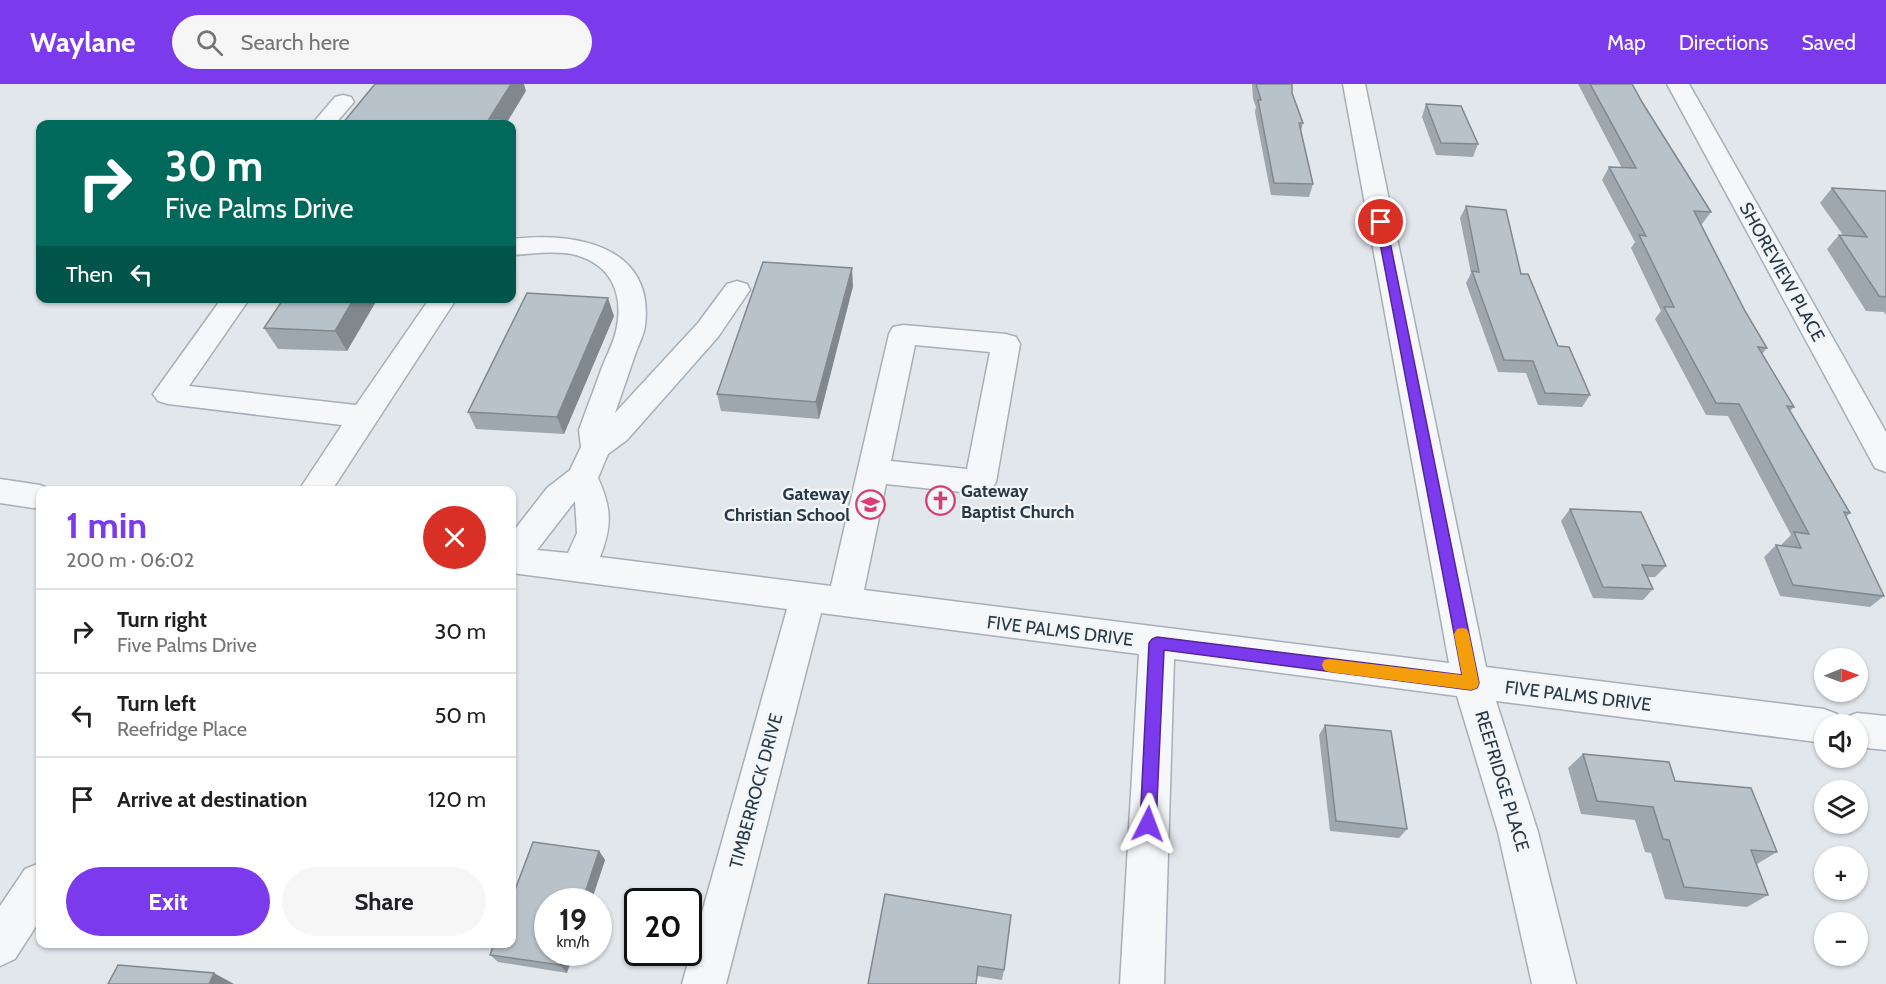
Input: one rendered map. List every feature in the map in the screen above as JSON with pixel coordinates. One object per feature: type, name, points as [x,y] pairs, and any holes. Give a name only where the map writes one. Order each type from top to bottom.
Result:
[{"type":"street","name":"REEFRIDGE PLACE","points":[[1354,84],[1471,683],[1500,766],[1535,892],[1554,984]]},
{"type":"street","name":"SHOREVIEW PLACE","points":[[1678,84],[1886,460]]},
{"type":"street","points":[[327,120],[343,102]]},
{"type":"street","points":[[516,247],[544,244],[584,249],[613,263],[630,288],[631,327],[594,430],[596,447]]},
{"type":"street","points":[[516,554],[558,497],[582,478],[596,447],[616,432],[708,330],[737,290]]},
{"type":"street","points":[[233,303],[168,394],[364,417]]},
{"type":"street","points":[[318,486],[441,303]]},
{"type":"street","name":"TIMBERROCK DRIVE","points":[[704,984],[826,601],[873,471],[903,334],[1006,344],[980,482],[873,471]]},
{"type":"street","points":[[578,569],[593,533],[591,498],[582,478]]},
{"type":"street","points":[[0,491],[36,496]]},
{"type":"street","name":"FIVE PALMS DRIVE","points":[[516,560],[826,601],[1814,725]]},
{"type":"street","points":[[1142,984],[1157,643]]},
{"type":"street","points":[[1868,731],[1886,733]]},
{"type":"street","points":[[0,944],[36,890]]},
{"type":"building","points":[[375,84],[511,84],[489,119],[500,120],[345,120]]},
{"type":"building","points":[[1256,84],[1292,84],[1292,93],[1303,123],[1299,123],[1313,184],[1274,183],[1258,100],[1261,100]]},
{"type":"building","points":[[1590,84],[1632,84],[1711,212],[1694,211],[1745,311],[1767,348],[1758,347],[1794,407],[1787,406],[1850,513],[1844,512],[1884,596],[1793,585],[1776,545],[1801,548],[1794,532],[1809,534],[1739,404],[1716,403],[1664,307],[1674,307],[1639,235],[1646,236],[1609,167],[1636,168]]},
{"type":"building","points":[[1426,104],[1461,106],[1478,144],[1441,143]]},
{"type":"building","points":[[1832,188],[1886,191],[1886,297],[1879,296],[1839,235],[1867,237]]},
{"type":"building","points":[[1466,206],[1506,210],[1521,274],[1528,274],[1558,346],[1569,347],[1590,395],[1545,393],[1533,361],[1504,360],[1472,271],[1479,272]]},
{"type":"building","points":[[763,262],[852,268],[816,402],[717,394]]},
{"type":"building","points":[[527,293],[608,298],[557,417],[468,412]]},
{"type":"building","points":[[281,303],[351,303],[335,331],[264,328]]},
{"type":"building","points":[[1570,509],[1641,512],[1666,566],[1642,565],[1653,589],[1603,587]]},
{"type":"building","points":[[1325,725],[1391,731],[1407,829],[1336,821]]},
{"type":"building","points":[[1583,754],[1669,762],[1675,781],[1751,788],[1777,852],[1751,850],[1768,895],[1684,887],[1669,840],[1663,839],[1653,807],[1597,801]]},
{"type":"building","points":[[533,842],[599,851],[587,888],[534,888],[534,961],[490,955],[493,948],[516,948],[516,887]]},
{"type":"building","points":[[885,894],[1011,915],[1004,970],[978,966],[976,984],[868,984]]},
{"type":"building","points":[[118,965],[214,973],[209,984],[108,984]]},
{"type":"slow traffic","points":[[1329,665],[1471,683],[1462,634]]},
{"type":"place","name":"Gateway Baptist Church","points":[[940,501]]},
{"type":"place","name":"Gateway Christian School","points":[[871,504]]},
{"type":"route","points":[[1148,824],[1157,643],[1471,683],[1381,222]]}]
